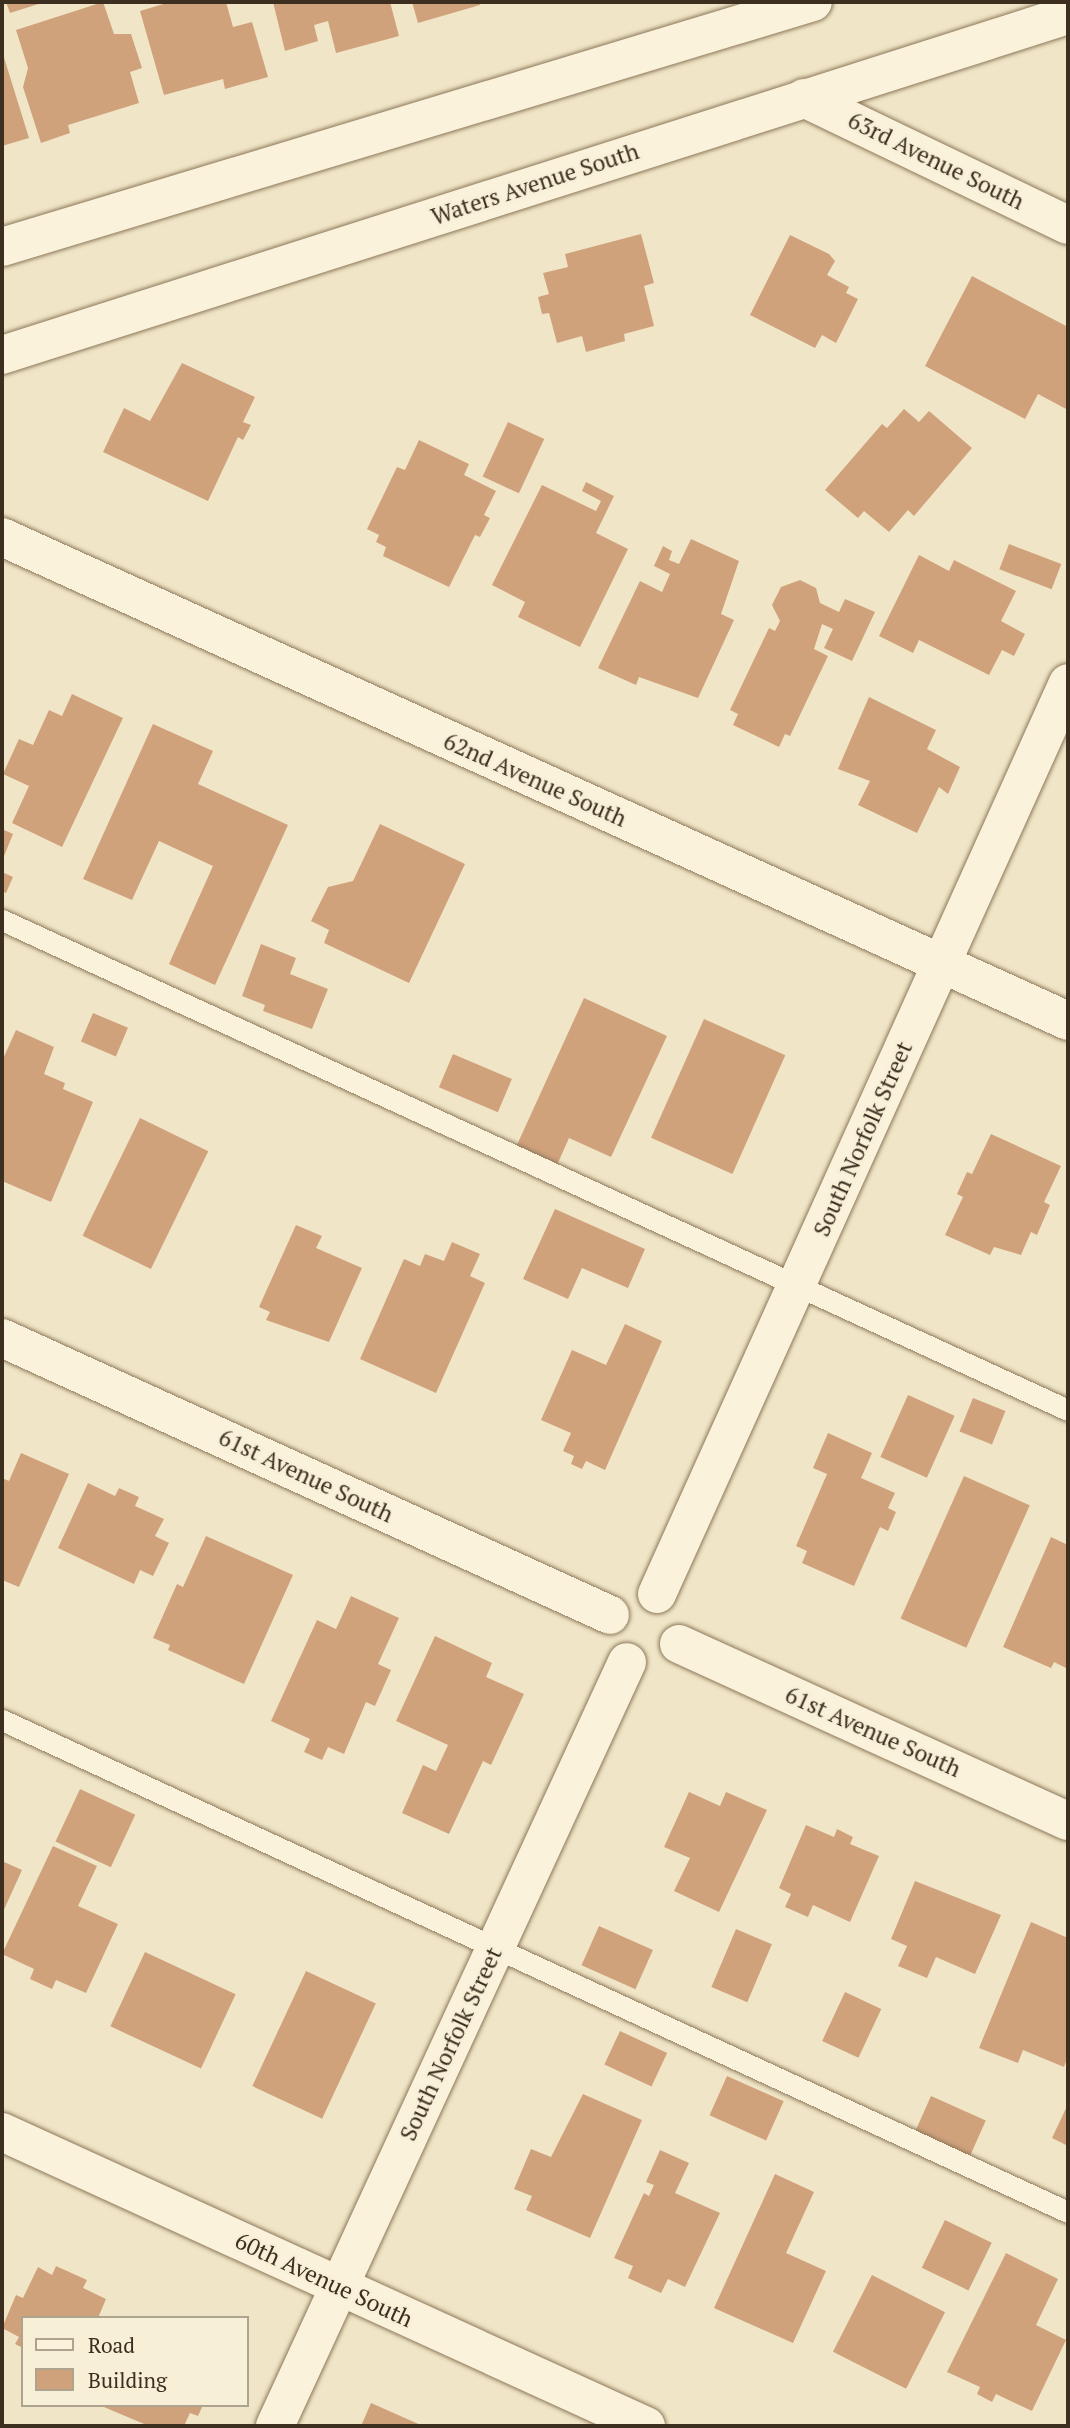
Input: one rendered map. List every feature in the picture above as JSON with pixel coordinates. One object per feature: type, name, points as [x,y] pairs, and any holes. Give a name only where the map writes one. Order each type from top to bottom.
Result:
[{"type":"street","points":[[2,247],[813,2]]},
{"type":"street","name":"Waters Avenue South","points":[[2,355],[1068,15]]},
{"type":"street","name":"63rd Avenue South","points":[[804,98],[1068,225]]},
{"type":"street","name":"62nd Avenue South","points":[[2,537],[1068,1021]]},
{"type":"street","name":"South Norfolk Street","points":[[657,1594],[1068,683]]},
{"type":"street","name":"61st Avenue South","points":[[2,1338],[610,1615]]},
{"type":"street","points":[[657,1594],[680,1616],[679,1644],[656,1665],[627,1662],[609,1640],[610,1615],[627,1597],[657,1594]]},
{"type":"street","name":"61st Avenue South","points":[[679,1644],[1068,1821]]},
{"type":"street","name":"South Norfolk Street","points":[[275,2426],[627,1662]]},
{"type":"street","name":"60th Avenue South","points":[[2,2133],[646,2426]]},
{"type":"lane","points":[[2,920],[1068,1410]]},
{"type":"lane","points":[[2,1720],[1068,2212]]},
{"type":"building","points":[[6,2],[45,2],[10,13]]},
{"type":"building","points":[[103,2],[114,34],[131,34],[142,68],[130,72],[139,103],[68,125],[70,133],[41,143],[23,87],[28,68],[16,30]]},
{"type":"building","points":[[170,2],[226,2],[233,27],[252,22],[268,77],[225,89],[223,79],[164,95],[140,11]]},
{"type":"building","points":[[273,2],[390,2],[399,36],[336,53],[328,21],[314,25],[318,41],[285,51]]},
{"type":"building","points":[[412,2],[479,2],[480,5],[418,23]]},
{"type":"building","points":[[2,51],[29,138],[2,146]]},
{"type":"building","points":[[641,234],[654,283],[644,286],[654,326],[624,334],[625,341],[586,352],[582,336],[557,343],[549,313],[542,314],[538,297],[549,294],[543,273],[568,267],[565,254]]},
{"type":"building","points":[[790,235],[829,254],[835,261],[827,275],[849,287],[846,293],[858,299],[836,343],[822,335],[815,348],[750,315]]},
{"type":"building","points":[[972,276],[1068,327],[1068,410],[1038,394],[1025,419],[925,366]]},
{"type":"building","points":[[182,363],[255,397],[243,422],[251,425],[243,440],[238,437],[208,501],[103,452],[124,408],[150,421]]},
{"type":"building","points":[[904,409],[919,422],[929,411],[972,448],[914,516],[908,510],[889,532],[864,511],[858,518],[825,490],[882,424],[887,428]]},
{"type":"building","points":[[508,422],[544,439],[519,493],[483,476]]},
{"type":"building","points":[[419,440],[469,464],[464,475],[496,491],[484,515],[490,518],[480,537],[475,535],[449,587],[383,556],[386,547],[376,542],[379,535],[367,529],[397,467],[405,470]]},
{"type":"building","points":[[586,482],[614,496],[596,533],[628,549],[580,647],[518,617],[525,602],[492,585],[542,485],[596,511],[601,501],[582,491]]},
{"type":"building","points":[[691,539],[739,561],[721,614],[734,620],[698,698],[639,677],[636,685],[598,668],[640,581],[662,592],[670,574],[654,566],[663,546],[672,551],[669,560],[679,564]]},
{"type":"building","points":[[1009,544],[1061,564],[1052,589],[999,569]]},
{"type":"building","points":[[919,555],[949,571],[954,560],[1016,591],[1001,621],[1025,634],[1014,656],[1002,650],[989,675],[919,640],[913,653],[879,636]]},
{"type":"building","points":[[800,580],[816,588],[820,603],[839,612],[845,599],[875,612],[852,661],[824,648],[833,629],[822,624],[814,649],[828,656],[790,736],[785,734],[779,747],[733,725],[738,714],[730,710],[769,628],[775,631],[780,621],[772,605],[781,587]]},
{"type":"building","points":[[72,694],[123,718],[62,847],[12,823],[29,786],[3,774],[19,739],[33,745],[49,710],[62,716]]},
{"type":"building","points":[[869,697],[936,730],[927,749],[960,767],[948,794],[939,787],[917,833],[858,805],[870,781],[838,769]]},
{"type":"building","points":[[153,724],[213,751],[198,784],[288,825],[215,985],[169,964],[213,866],[159,841],[132,900],[83,879]]},
{"type":"building","points":[[380,824],[465,864],[409,983],[324,943],[329,930],[311,921],[328,887],[353,881]]},
{"type":"building","points":[[2,829],[13,834],[2,861]]},
{"type":"building","points":[[2,872],[13,877],[6,893],[2,891]]},
{"type":"building","points":[[261,944],[296,958],[290,974],[328,989],[312,1029],[263,1011],[265,1005],[242,996]]},
{"type":"building","points":[[584,998],[667,1036],[611,1157],[569,1138],[557,1165],[516,1147]]},
{"type":"building","points":[[93,1013],[128,1028],[116,1056],[81,1042]]},
{"type":"building","points":[[704,1019],[785,1055],[732,1174],[651,1138]]},
{"type":"building","points":[[16,1030],[54,1047],[44,1074],[65,1083],[63,1089],[93,1102],[51,1202],[2,1181],[2,1061]]},
{"type":"building","points":[[453,1054],[512,1079],[498,1112],[439,1087]]},
{"type":"building","points":[[140,1118],[208,1151],[151,1269],[83,1236]]},
{"type":"building","points":[[991,1134],[1061,1166],[1044,1202],[1050,1205],[1037,1235],[1031,1232],[1021,1255],[994,1247],[990,1255],[945,1235],[963,1197],[957,1194],[967,1172],[972,1174]]},
{"type":"building","points":[[555,1209],[645,1249],[628,1288],[582,1268],[568,1299],[523,1279]]},
{"type":"building","points":[[296,1225],[322,1236],[316,1248],[362,1268],[329,1342],[266,1320],[270,1312],[259,1307]]},
{"type":"building","points":[[452,1242],[480,1254],[470,1276],[485,1283],[436,1393],[360,1359],[404,1259],[420,1266],[425,1254],[444,1261]]},
{"type":"building","points":[[625,1324],[662,1341],[605,1470],[586,1461],[582,1469],[571,1464],[574,1456],[563,1451],[571,1433],[541,1420],[572,1350],[606,1365]]},
{"type":"building","points":[[908,1395],[955,1416],[927,1478],[880,1457]]},
{"type":"building","points":[[973,1398],[1005,1411],[992,1444],[960,1431]]},
{"type":"building","points":[[828,1433],[872,1453],[861,1478],[895,1493],[888,1508],[896,1512],[888,1531],[880,1527],[854,1586],[802,1563],[807,1551],[796,1546],[827,1474],[813,1468]]},
{"type":"building","points":[[21,1453],[69,1474],[19,1587],[2,1580],[2,1478],[9,1481]]},
{"type":"building","points":[[964,1476],[1030,1505],[966,1648],[901,1619]]},
{"type":"building","points":[[88,1483],[115,1496],[119,1488],[139,1497],[135,1506],[164,1519],[155,1536],[169,1543],[153,1576],[140,1570],[134,1584],[58,1548]]},
{"type":"building","points":[[206,1536],[293,1575],[244,1684],[168,1650],[170,1645],[153,1638],[177,1584],[183,1587]]},
{"type":"building","points":[[1051,1537],[1068,1545],[1068,1669],[1054,1662],[1051,1668],[1003,1647]]},
{"type":"building","points":[[351,1596],[399,1618],[378,1664],[391,1670],[375,1706],[366,1702],[344,1754],[328,1747],[322,1760],[304,1752],[310,1739],[271,1721],[317,1620],[336,1629]]},
{"type":"building","points":[[435,1636],[492,1663],[486,1677],[524,1694],[491,1765],[483,1761],[449,1834],[402,1813],[423,1765],[436,1771],[448,1745],[396,1721]]},
{"type":"building","points":[[80,1789],[135,1815],[111,1867],[55,1842]]},
{"type":"building","points":[[689,1792],[720,1806],[726,1792],[767,1810],[719,1912],[674,1891],[690,1858],[664,1847]]},
{"type":"building","points":[[806,1825],[834,1837],[837,1829],[853,1837],[850,1844],[879,1856],[850,1922],[813,1905],[808,1917],[785,1907],[791,1894],[779,1888]]},
{"type":"building","points":[[53,1846],[97,1866],[78,1906],[118,1924],[86,1993],[56,1980],[52,1989],[30,1979],[34,1969],[2,1954]]},
{"type":"building","points":[[2,1861],[22,1870],[2,1914]]},
{"type":"building","points":[[915,1881],[1001,1915],[975,1974],[936,1957],[927,1978],[898,1966],[907,1946],[891,1939]]},
{"type":"building","points":[[1031,1922],[1068,1938],[1068,2056],[1064,2067],[1023,2050],[1018,2063],[979,2048]]},
{"type":"building","points":[[599,1926],[653,1950],[635,1989],[582,1965]]},
{"type":"building","points":[[736,1929],[772,1944],[747,2002],[711,1987]]},
{"type":"building","points":[[145,1952],[236,1994],[201,2069],[110,2026]]},
{"type":"building","points":[[306,1971],[376,2004],[322,2119],[252,2086]]},
{"type":"building","points":[[845,1992],[881,2009],[858,2058],[822,2041]]},
{"type":"building","points":[[620,2031],[667,2053],[651,2087],[604,2065]]},
{"type":"building","points":[[727,2076],[784,2101],[766,2141],[710,2115]]},
{"type":"building","points":[[583,2094],[642,2120],[590,2238],[526,2210],[532,2196],[514,2189],[531,2149],[551,2157]]},
{"type":"building","points":[[931,2096],[986,2120],[970,2157],[915,2133]]},
{"type":"building","points":[[1068,2104],[1068,2146],[1052,2138]]},
{"type":"building","points":[[660,2150],[689,2163],[675,2193],[720,2213],[685,2287],[668,2279],[661,2293],[628,2278],[633,2266],[614,2258],[644,2193],[649,2196],[654,2185],[646,2182]]},
{"type":"building","points":[[775,2174],[814,2192],[786,2253],[826,2271],[793,2343],[714,2308]]},
{"type":"building","points":[[945,2220],[992,2243],[969,2290],[922,2268]]},
{"type":"building","points":[[1006,2253],[1058,2279],[1036,2325],[1066,2340],[1032,2411],[996,2394],[992,2402],[977,2394],[980,2387],[947,2372]]},
{"type":"building","points":[[56,2266],[87,2280],[83,2288],[106,2299],[99,2316],[21,2316],[21,2347],[15,2344],[19,2337],[2,2328],[16,2295],[23,2298],[38,2267],[52,2275]]},
{"type":"building","points":[[872,2275],[945,2312],[906,2389],[833,2352]]},
{"type":"building","points":[[371,2403],[423,2426],[361,2426]]},
{"type":"building","points":[[104,2407],[202,2407],[198,2416],[190,2413],[184,2426],[149,2426]]}]
